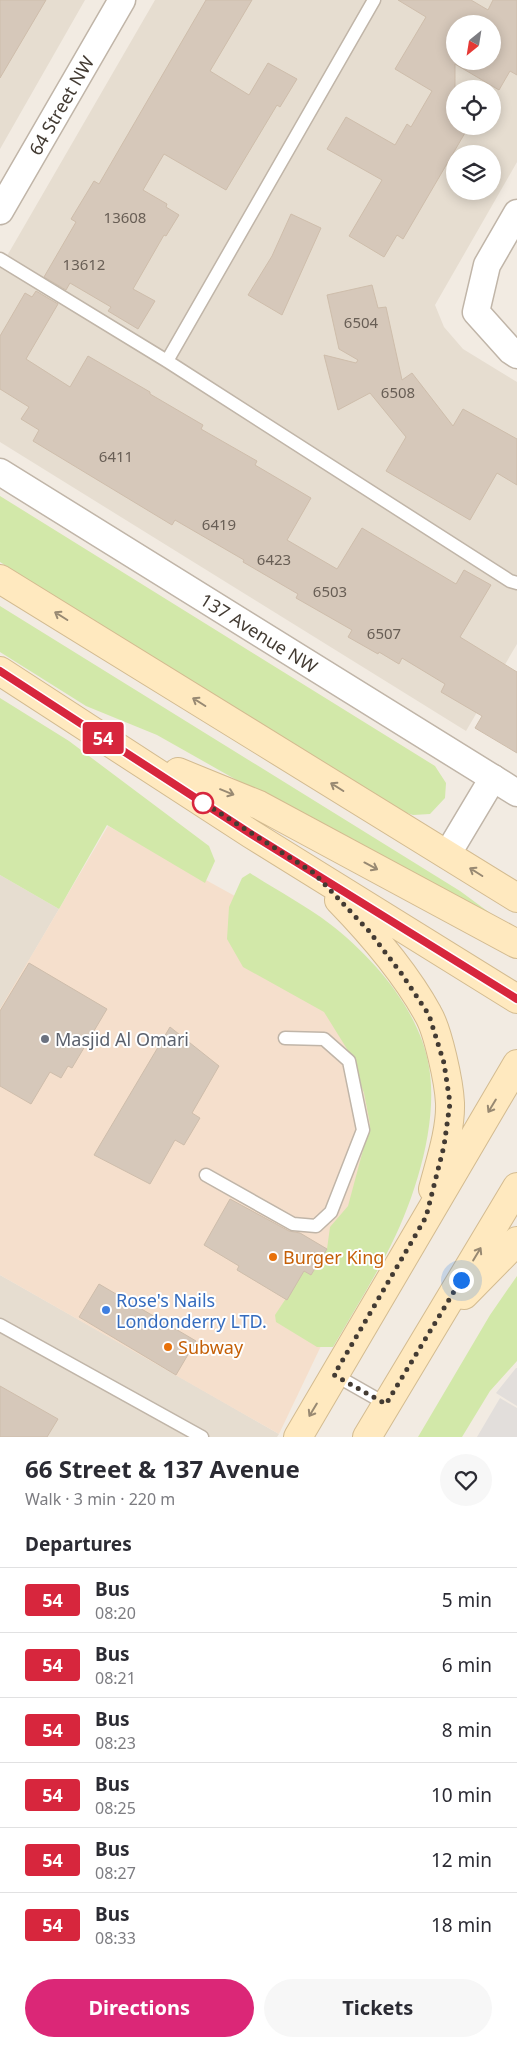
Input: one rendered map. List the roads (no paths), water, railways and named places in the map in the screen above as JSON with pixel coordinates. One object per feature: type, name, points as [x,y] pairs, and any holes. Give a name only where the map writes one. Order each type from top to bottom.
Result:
[{"type":"main road","points":[[0,579],[517,898]]},
{"type":"main road","points":[[0,671],[314,873],[517,999]]},
{"type":"main road","points":[[117,747],[259,806],[517,944]]},
{"type":"main road","points":[[314,873],[369,931],[401,973],[429,1015],[444,1063],[450,1103],[444,1146],[426,1217]]},
{"type":"main road","points":[[298,1437],[517,1064]]},
{"type":"main road","points":[[367,1437],[517,1187]]},
{"type":"main road","points":[[433,1326],[517,1242]]},
{"type":"street","name":"64 Street NW","points":[[0,211],[122,0]]},
{"type":"street","points":[[517,213],[487,265],[476,312],[511,351],[517,355]]},
{"type":"street","name":"137 Avenue NW","points":[[0,472],[517,793]]},
{"type":"street","points":[[447,855],[493,778]]},
{"type":"lane","points":[[167,362],[374,0]]},
{"type":"lane","points":[[0,259],[167,362],[510,581],[517,583]]},
{"type":"lane","points":[[206,1175],[292,1224],[316,1226],[331,1212],[363,1130],[349,1061],[324,1039],[285,1038]]},
{"type":"lane","points":[[0,1325],[202,1437]]},
{"type":"lane","points":[[334,1375],[386,1404]]},
{"type":"place","name":"Masjid Al Omari","points":[[45,1039]]},
{"type":"place","name":"Burger King","points":[[273,1257]]},
{"type":"place","name":"Rose's Nails Londonderry LTD.","points":[[106,1310]]},
{"type":"place","name":"Subway","points":[[168,1347]]}]
